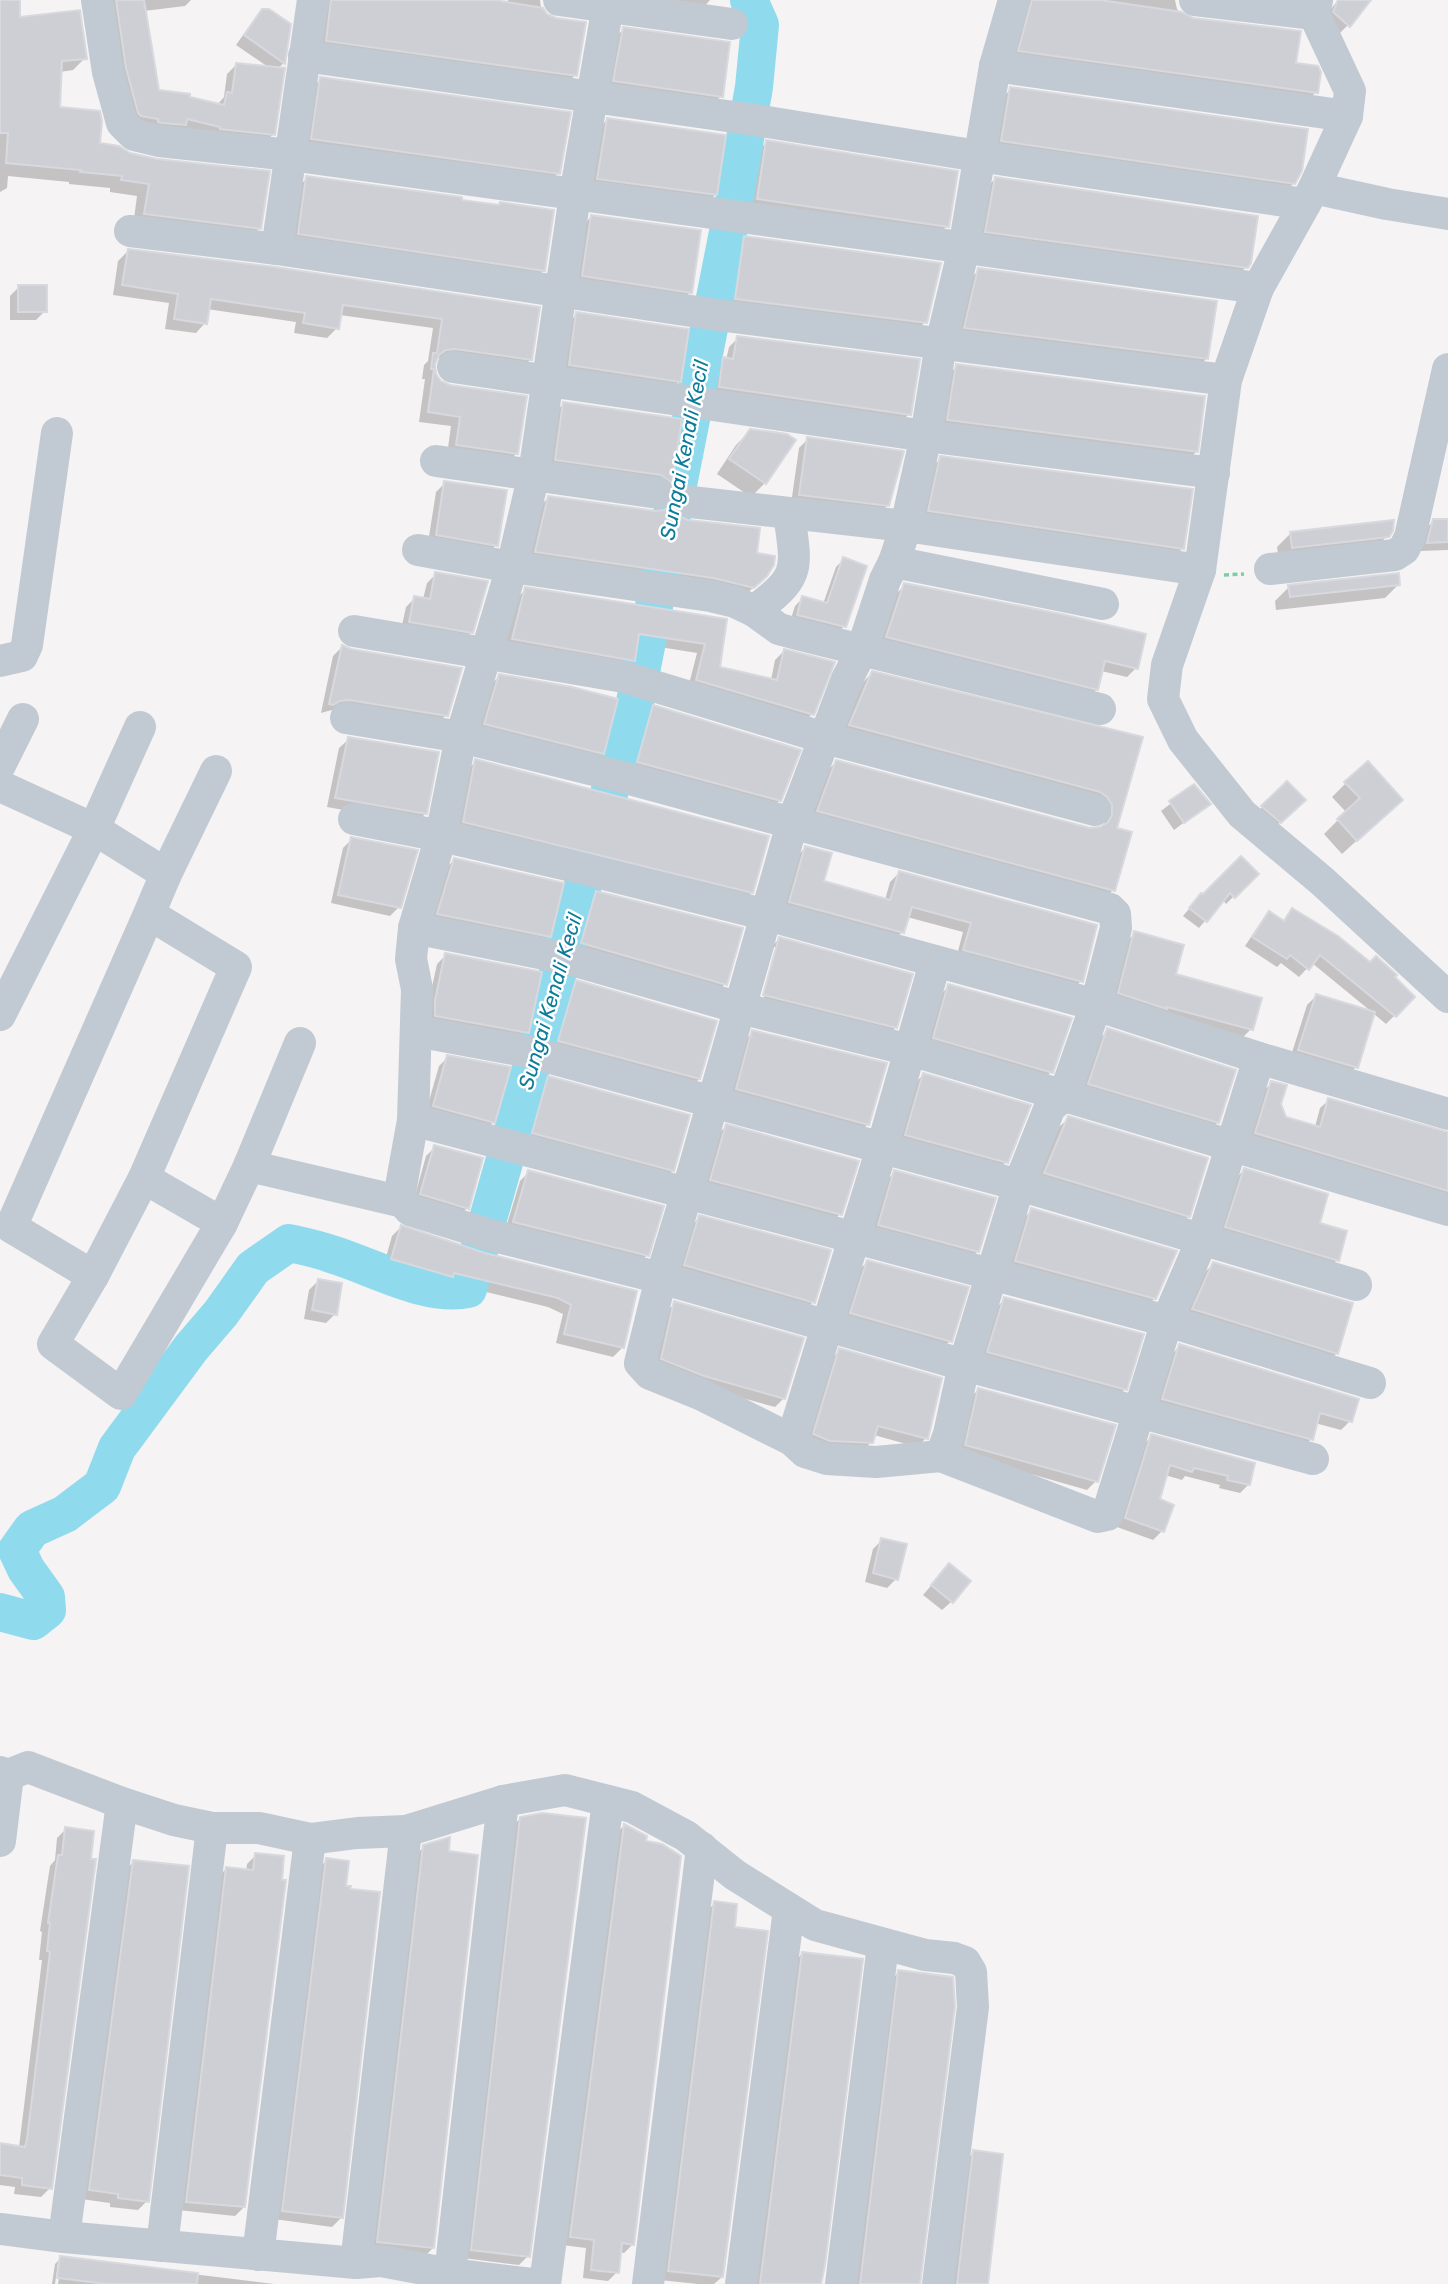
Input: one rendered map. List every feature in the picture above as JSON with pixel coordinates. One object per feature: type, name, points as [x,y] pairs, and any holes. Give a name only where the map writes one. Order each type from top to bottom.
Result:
[{"type":"street","points":[[97,0],[108,72],[122,123],[134,135],[159,141],[290,155],[1258,288]]},
{"type":"street","points":[[277,249],[313,0]]},
{"type":"street","points":[[559,0],[609,4],[732,24]]},
{"type":"street","points":[[1014,0],[995,66],[964,248],[941,344],[926,436],[906,526],[862,650],[847,679],[792,824],[661,1278],[640,1363],[650,1374],[702,1395],[792,1440],[805,1452],[845,1461],[876,1462],[941,1456],[1098,1517],[1105,1517],[1167,1321],[1202,1240],[1259,1058]]},
{"type":"street","points":[[1195,0],[1316,7],[1350,91],[1347,116],[1310,196],[1258,288],[1226,380],[1200,570],[1167,665],[1163,699],[1183,740],[1242,814],[1322,881],[1448,997]]},
{"type":"street","points":[[402,1202],[400,1192],[413,1120],[416,989],[411,958],[414,928],[441,836],[461,737],[512,567],[534,474],[575,195],[609,4]]},
{"type":"street","points":[[304,57],[745,118],[978,156],[1310,196],[1360,199],[1448,214]]},
{"type":"street","points":[[995,66],[1347,116]]},
{"type":"street","points":[[130,231],[277,249],[708,313],[1226,380]]},
{"type":"street","points":[[453,367],[926,436],[1214,473]]},
{"type":"street","points":[[1270,569],[1395,555],[1404,549],[1410,537],[1448,369]]},
{"type":"street","points":[[0,661],[22,656],[27,645],[57,432]]},
{"type":"street","points":[[436,461],[658,493]]},
{"type":"street","points":[[691,502],[906,526],[1200,570]]},
{"type":"street","points":[[754,611],[788,583],[792,572],[794,546],[789,514]]},
{"type":"street","points":[[418,550],[512,567],[710,596],[735,602],[754,611],[779,629],[1100,709]]},
{"type":"street","points":[[894,562],[1103,604]]},
{"type":"street","points":[[355,631],[635,680],[825,738],[1095,810]]},
{"type":"street","points":[[345,718],[461,737],[613,775],[1110,909],[1115,914],[1116,928],[1096,1006],[1065,1096],[1050,1107],[1018,1185],[964,1365],[949,1434],[941,1456]]},
{"type":"street","points":[[0,765],[23,719]]},
{"type":"street","points":[[0,1015],[94,829],[140,727]]},
{"type":"street","points":[[93,1276],[11,1227],[166,874],[216,771]]},
{"type":"street","points":[[0,786],[94,829],[166,874]]},
{"type":"street","points":[[354,819],[441,836],[767,915],[1096,1006],[1448,1114]]},
{"type":"street","points":[[149,914],[236,967],[144,1178],[93,1276],[53,1344],[121,1394],[222,1223],[249,1166],[300,1043]]},
{"type":"street","points":[[414,928],[563,957],[740,1008],[910,1050],[1448,1210]]},
{"type":"street","points":[[792,1440],[882,1149],[935,963]]},
{"type":"street","points":[[416,1031],[538,1055],[713,1102],[1018,1185],[1356,1285]]},
{"type":"street","points":[[413,1120],[1167,1321],[1370,1383]]},
{"type":"street","points":[[249,1166],[402,1202],[410,1210],[486,1234],[661,1278],[964,1365],[1313,1459]]},
{"type":"street","points":[[144,1178],[222,1223]]},
{"type":"street","points":[[0,1841],[4,1773],[28,1767],[122,1804],[174,1820],[212,1828],[259,1829],[310,1839],[406,1831],[503,1801],[565,1790],[632,1807],[686,1836],[735,1875],[815,1925],[883,1945],[965,1962],[971,1972],[973,2007],[938,2284]]},
{"type":"street","points":[[450,2274],[503,1801]]},
{"type":"street","points":[[545,2284],[608,1801]]},
{"type":"street","points":[[64,2237],[122,1804]]},
{"type":"street","points":[[162,2246],[212,1828]]},
{"type":"street","points":[[356,2263],[406,1831]]},
{"type":"street","points":[[258,2255],[310,1839]]},
{"type":"street","points":[[648,2284],[702,1848]]},
{"type":"street","points":[[741,2284],[789,1909]]},
{"type":"street","points":[[841,2284],[883,1945]]},
{"type":"street","points":[[0,2229],[258,2255],[356,2263],[380,2261],[450,2274],[533,2284]]},
{"type":"path","points":[[1200,570],[1231,576],[1270,569]]},
{"type":"building","points":[[0,0],[20,0],[20,17],[80,10],[87,59],[62,61],[60,107],[100,111],[100,143],[119,146],[130,153],[157,159],[270,171],[261,229],[144,214],[149,184],[121,180],[122,176],[6,163],[8,133],[0,133]]},
{"type":"building","points":[[116,0],[144,0],[159,90],[190,94],[190,97],[224,105],[227,92],[232,93],[236,63],[285,68],[275,135],[220,129],[187,119],[186,125],[162,123],[158,122],[158,119],[141,116],[126,68]]},
{"type":"building","points":[[331,0],[495,0],[543,8],[547,14],[556,18],[586,22],[577,76],[326,41]]},
{"type":"building","points":[[1032,0],[1100,0],[1182,12],[1193,18],[1301,31],[1296,63],[1318,66],[1321,72],[1318,93],[1018,51]]},
{"type":"building","points":[[1338,0],[1371,0],[1350,27],[1333,12]]},
{"type":"building","points":[[262,9],[269,9],[291,24],[285,64],[244,35]]},
{"type":"building","points":[[623,27],[730,42],[723,97],[613,81]]},
{"type":"building","points":[[320,77],[571,112],[560,174],[311,139]]},
{"type":"building","points":[[1010,87],[1308,129],[1302,171],[1295,184],[1001,141]]},
{"type":"building","points":[[607,118],[726,135],[717,195],[597,179]]},
{"type":"building","points":[[766,140],[958,171],[949,227],[757,199]]},
{"type":"building","points":[[306,176],[462,197],[462,200],[499,205],[500,202],[554,210],[545,271],[298,234]]},
{"type":"building","points":[[995,177],[1258,216],[1251,263],[1248,268],[985,232]]},
{"type":"building","points":[[591,215],[701,230],[692,293],[582,276]]},
{"type":"building","points":[[744,236],[941,263],[927,323],[735,299]]},
{"type":"building","points":[[128,249],[275,267],[540,307],[532,360],[455,349],[446,350],[439,355],[435,364],[436,374],[441,381],[450,385],[527,396],[518,454],[456,445],[460,417],[428,412],[434,369],[431,369],[433,353],[437,353],[442,319],[343,305],[339,329],[303,323],[305,313],[211,299],[207,324],[174,319],[178,294],[122,285]]},
{"type":"building","points":[[978,268],[1217,301],[1208,359],[964,328]]},
{"type":"building","points":[[18,285],[47,285],[47,312],[18,312]]},
{"type":"building","points":[[576,312],[689,329],[681,382],[569,365]]},
{"type":"building","points":[[737,336],[920,359],[911,415],[719,387],[723,357],[733,359]]},
{"type":"building","points":[[956,364],[1205,396],[1198,452],[947,420]]},
{"type":"building","points":[[563,402],[682,419],[672,483],[661,475],[555,460]]},
{"type":"building","points":[[750,429],[787,434],[796,440],[766,484],[729,459]]},
{"type":"building","points":[[807,437],[904,451],[889,506],[799,495]]},
{"type":"building","points":[[940,456],[1193,489],[1184,549],[928,511]]},
{"type":"building","points":[[444,481],[507,490],[498,546],[436,535]]},
{"type":"building","points":[[548,496],[655,511],[674,507],[681,517],[688,520],[760,528],[757,553],[775,556],[774,565],[754,588],[713,578],[535,552]]},
{"type":"building","points":[[1433,519],[1448,519],[1448,542],[1427,543]]},
{"type":"building","points":[[1394,520],[1393,531],[1389,537],[1292,548],[1290,532]]},
{"type":"building","points":[[843,557],[867,566],[846,627],[797,615],[802,596],[827,603]]},
{"type":"building","points":[[435,572],[488,581],[473,633],[409,622],[414,596],[430,599]]},
{"type":"building","points":[[1399,573],[1400,585],[1290,597],[1288,585]]},
{"type":"building","points":[[904,583],[1146,634],[1138,669],[1105,661],[1098,690],[886,637]]},
{"type":"building","points":[[525,587],[727,619],[720,667],[777,680],[784,649],[835,662],[814,715],[696,680],[705,644],[639,634],[635,661],[512,639]]},
{"type":"building","points":[[342,645],[351,649],[462,668],[448,716],[349,700],[329,704]]},
{"type":"building","points":[[872,671],[1143,737],[1117,828],[1132,832],[1115,891],[817,811],[836,760],[1090,828],[1100,827],[1108,822],[1112,815],[1112,805],[1100,792],[849,725]]},
{"type":"building","points":[[499,674],[572,687],[618,699],[604,754],[484,724]]},
{"type":"building","points":[[653,705],[801,750],[781,801],[637,762]]},
{"type":"building","points":[[348,737],[439,752],[427,814],[335,798]]},
{"type":"building","points":[[475,759],[769,836],[753,893],[463,822]]},
{"type":"building","points":[[1368,761],[1403,800],[1357,841],[1337,819],[1360,798],[1344,782]]},
{"type":"building","points":[[1287,781],[1306,800],[1281,823],[1261,806]]},
{"type":"building","points":[[1194,784],[1211,804],[1184,823],[1169,801]]},
{"type":"building","points":[[351,837],[418,850],[401,908],[338,895]]},
{"type":"building","points":[[805,846],[832,853],[824,881],[890,900],[899,871],[1097,925],[1083,982],[963,950],[971,923],[912,907],[904,933],[789,902]]},
{"type":"building","points":[[1241,856],[1259,874],[1235,898],[1230,893],[1207,922],[1189,908],[1201,893]]},
{"type":"building","points":[[454,858],[564,883],[551,937],[437,914]]},
{"type":"building","points":[[596,891],[743,928],[727,985],[581,943]]},
{"type":"building","points":[[1292,908],[1338,936],[1370,962],[1376,956],[1397,975],[1395,977],[1415,997],[1396,1017],[1320,955],[1309,970],[1290,955],[1287,959],[1252,937],[1269,911],[1284,921]]},
{"type":"building","points":[[1134,931],[1184,945],[1176,974],[1262,998],[1253,1030],[1167,1009],[1118,993]]},
{"type":"building","points":[[779,937],[913,974],[897,1028],[763,995]]},
{"type":"building","points":[[445,953],[542,972],[529,1033],[435,1016],[435,1000]]},
{"type":"building","points":[[576,980],[717,1021],[700,1079],[558,1041]]},
{"type":"building","points":[[948,984],[1072,1018],[1053,1073],[933,1038]]},
{"type":"building","points":[[1316,994],[1375,1012],[1358,1068],[1298,1050]]},
{"type":"building","points":[[1107,1028],[1236,1070],[1219,1123],[1088,1084]]},
{"type":"building","points":[[752,1030],[887,1063],[869,1125],[736,1089]]},
{"type":"building","points":[[447,1055],[511,1067],[495,1123],[433,1106]]},
{"type":"building","points":[[923,1073],[1031,1105],[1008,1163],[905,1135]]},
{"type":"building","points":[[548,1076],[690,1115],[674,1171],[532,1133]]},
{"type":"building","points":[[1271,1081],[1287,1085],[1281,1104],[1286,1117],[1320,1127],[1328,1098],[1448,1132],[1448,1191],[1255,1133]]},
{"type":"building","points":[[1068,1116],[1208,1158],[1190,1217],[1044,1173]]},
{"type":"building","points":[[726,1124],[859,1161],[842,1215],[710,1180]]},
{"type":"building","points":[[434,1145],[483,1158],[469,1209],[420,1194]]},
{"type":"building","points":[[1244,1168],[1328,1194],[1320,1223],[1347,1231],[1339,1261],[1225,1227]]},
{"type":"building","points":[[528,1170],[664,1206],[649,1256],[513,1222]]},
{"type":"building","points":[[894,1170],[996,1198],[979,1252],[878,1225]]},
{"type":"building","points":[[1031,1208],[1177,1251],[1156,1299],[1015,1261]]},
{"type":"building","points":[[699,1215],[831,1250],[815,1303],[684,1265]]},
{"type":"building","points":[[401,1225],[485,1253],[637,1291],[624,1348],[564,1334],[571,1305],[558,1298],[454,1273],[453,1277],[391,1259]]},
{"type":"building","points":[[867,1260],[969,1287],[952,1342],[850,1313]]},
{"type":"building","points":[[1213,1262],[1353,1303],[1338,1354],[1192,1309]]},
{"type":"building","points":[[318,1279],[342,1283],[337,1315],[312,1310]]},
{"type":"building","points":[[1004,1297],[1144,1334],[1127,1390],[987,1352]]},
{"type":"building","points":[[674,1301],[804,1338],[785,1399],[704,1376],[661,1359]]},
{"type":"building","points":[[1179,1344],[1359,1399],[1352,1422],[1320,1413],[1313,1440],[1162,1399]]},
{"type":"building","points":[[839,1348],[942,1378],[928,1439],[878,1426],[873,1443],[830,1441],[813,1434]]},
{"type":"building","points":[[978,1388],[1116,1425],[1098,1482],[965,1445]]},
{"type":"building","points":[[1151,1434],[1255,1463],[1250,1485],[1227,1480],[1228,1476],[1194,1468],[1192,1472],[1170,1465],[1160,1499],[1174,1505],[1164,1532],[1125,1518]]},
{"type":"building","points":[[881,1538],[907,1544],[898,1580],[873,1573]]},
{"type":"building","points":[[949,1563],[971,1581],[953,1603],[931,1585]]},
{"type":"building","points":[[542,1813],[586,1818],[530,2257],[471,2250],[520,1817]]},
{"type":"building","points":[[624,1824],[647,1836],[646,1841],[662,1844],[681,1856],[634,2245],[622,2243],[619,2273],[591,2270],[594,2240],[570,2237]]},
{"type":"building","points":[[65,1827],[94,1831],[91,1859],[96,1859],[52,2189],[22,2185],[22,2178],[0,2175],[0,2143],[25,2147],[27,2139],[50,1952],[47,1951],[48,1923]]},
{"type":"building","points":[[450,1837],[449,1851],[478,1855],[434,2248],[377,2242],[423,1845]]},
{"type":"building","points":[[255,1853],[284,1856],[282,1880],[286,1880],[245,2207],[186,2202],[226,1867],[253,1870]]},
{"type":"building","points":[[326,1858],[349,1861],[346,1886],[351,1886],[350,1889],[380,1892],[343,2218],[282,2211]]},
{"type":"building","points":[[133,1860],[189,1866],[149,2202],[118,2198],[118,2194],[89,2190]]},
{"type":"building","points":[[714,1901],[737,1904],[735,1927],[768,1931],[723,2277],[668,2271]]},
{"type":"building","points":[[802,1952],[863,1959],[825,2265],[821,2284],[760,2284]]},
{"type":"building","points":[[898,1970],[953,1977],[955,2006],[920,2284],[860,2284]]},
{"type":"building","points":[[973,2150],[1003,2154],[988,2284],[957,2284]]},
{"type":"building","points":[[60,2256],[198,2273],[197,2284],[107,2284],[57,2278]]},
{"type":"waterway","name":"Sungai Kenali Kecil","points":[[0,1612],[33,1621],[47,1610],[46,1597],[26,1569],[17,1550],[32,1529],[65,1514],[102,1486],[117,1448],[191,1348],[221,1313],[253,1268],[289,1243],[326,1252],[417,1285],[452,1291],[468,1289],[635,702],[734,202],[754,87],[760,25],[749,0]]}]
